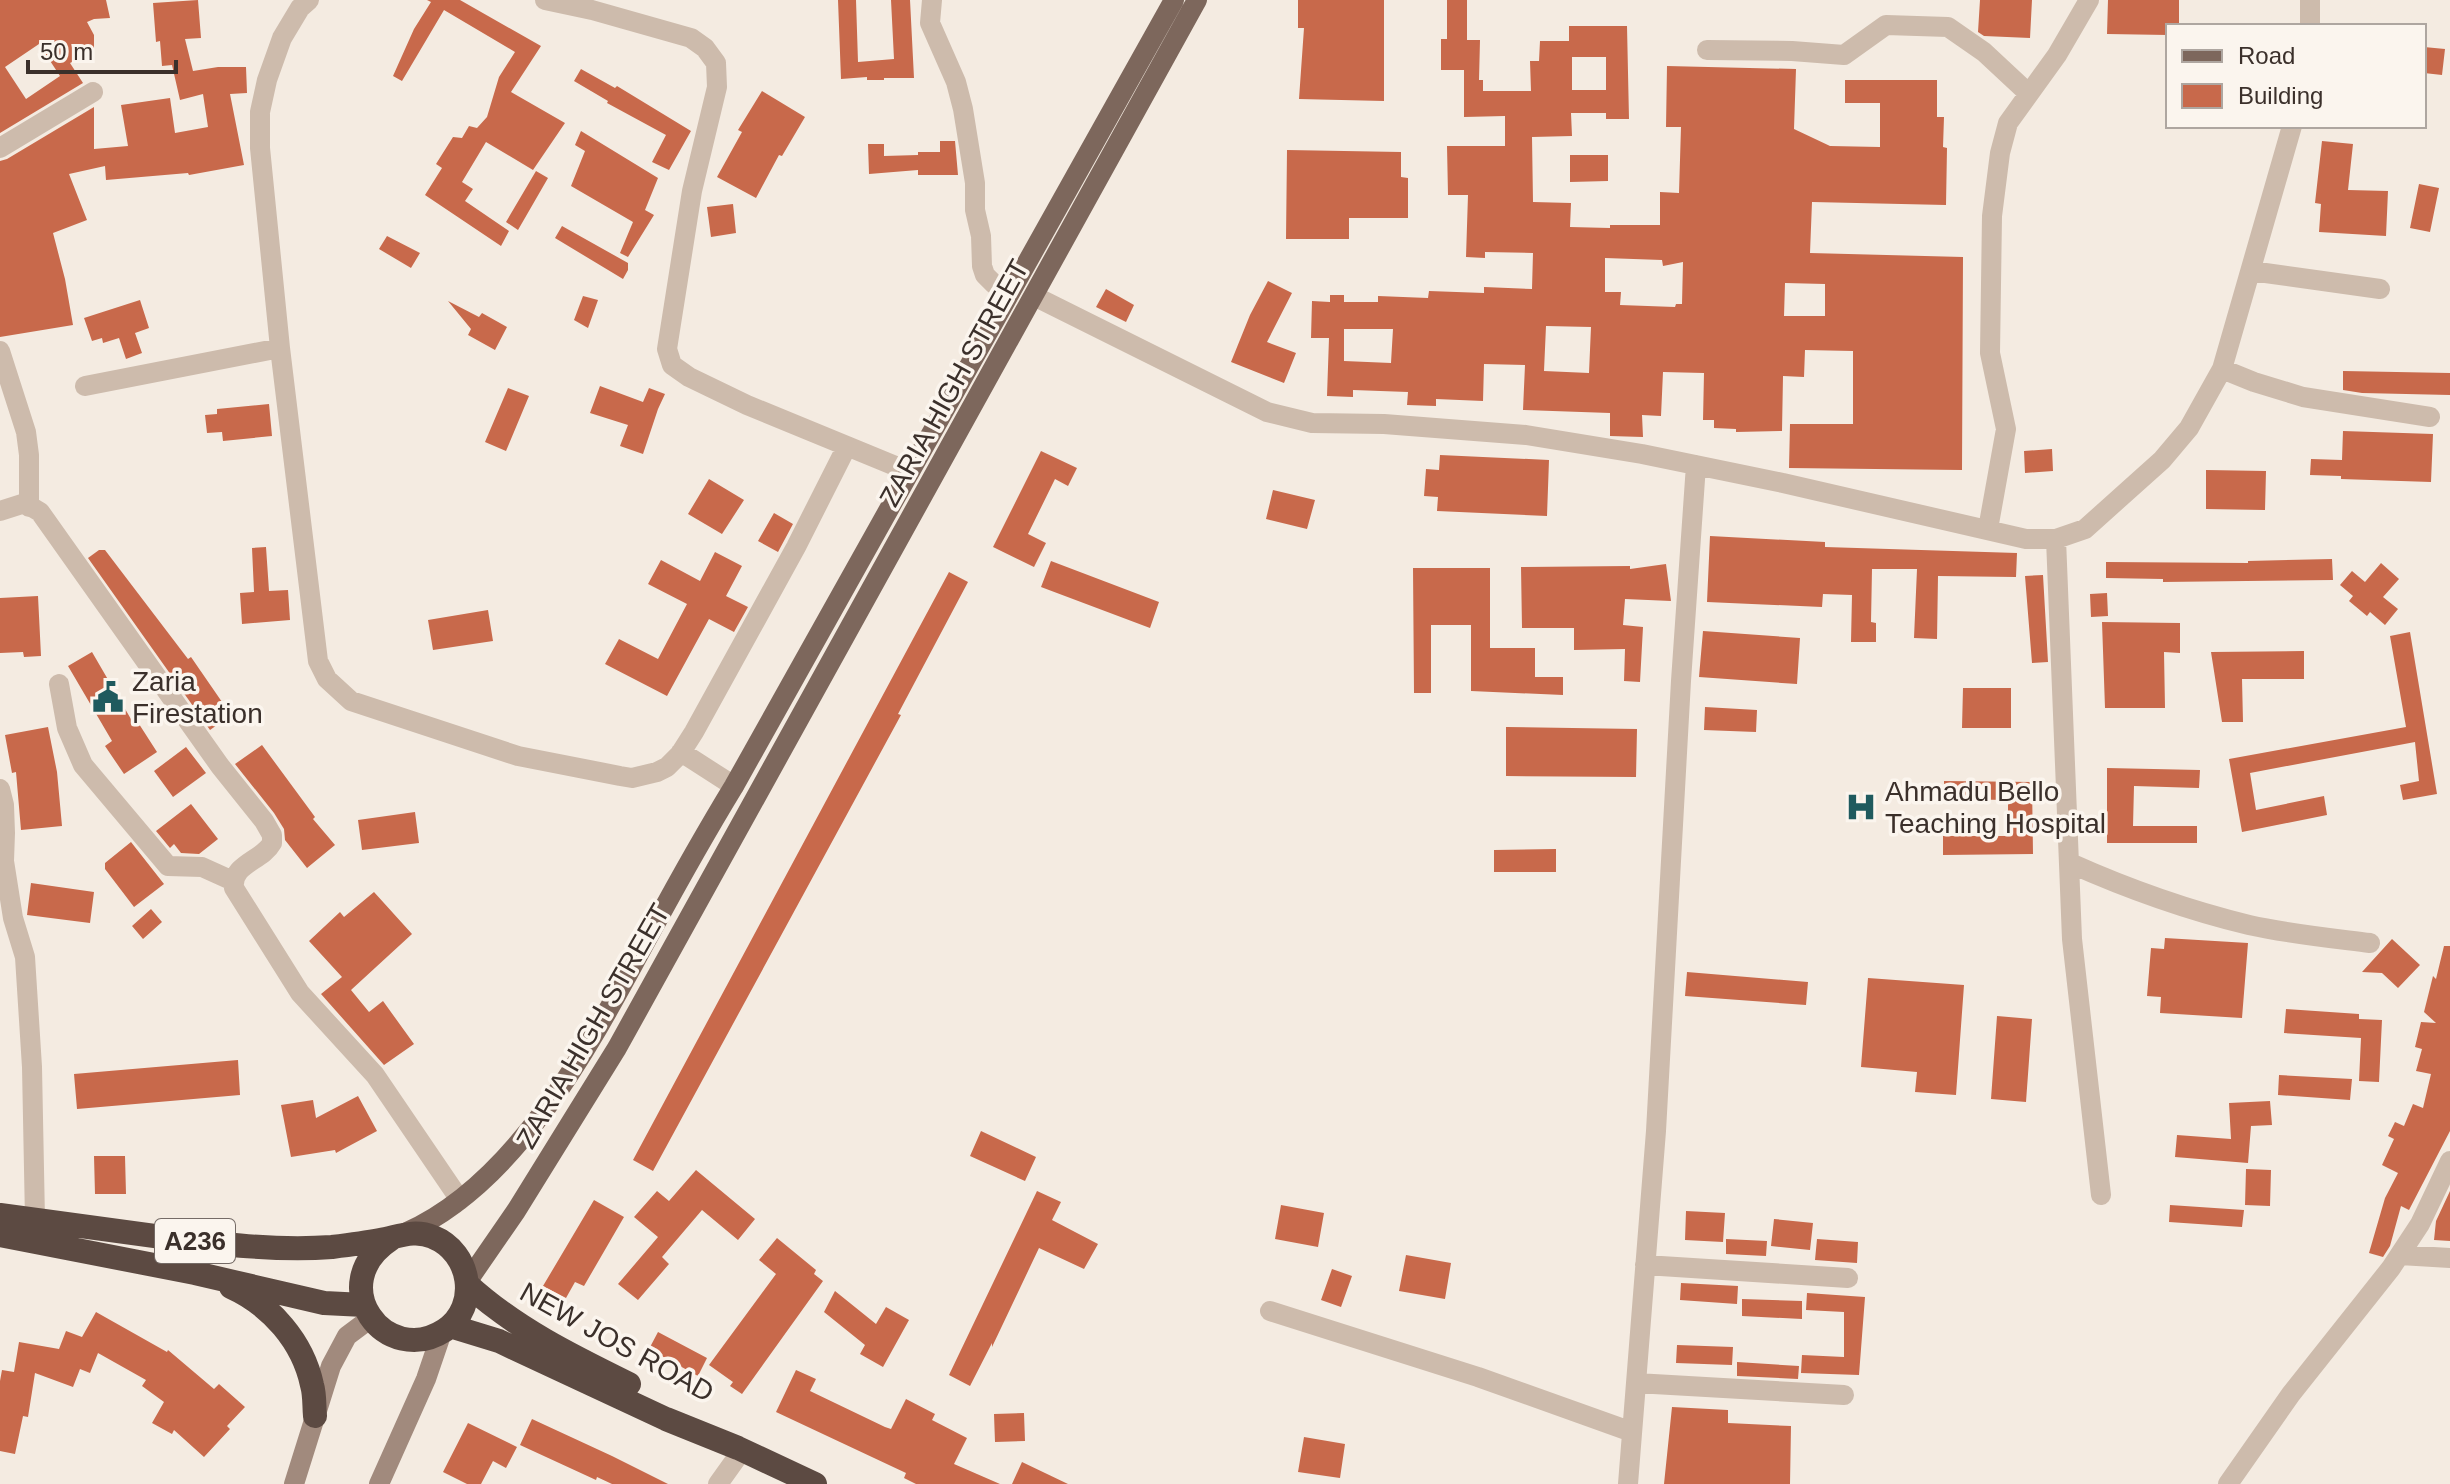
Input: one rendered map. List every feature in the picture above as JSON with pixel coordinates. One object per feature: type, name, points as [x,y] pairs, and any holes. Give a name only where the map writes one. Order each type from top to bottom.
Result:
[{"type":"highway","name":"A236","points":[[0,1215],[193,1241],[279,1249],[354,1245],[416,1233],[445,1243],[464,1267],[468,1283]]},
{"type":"highway","name":"A236","points":[[0,1235],[367,1311],[382,1329],[404,1338],[428,1338],[446,1329]]},
{"type":"highway","points":[[367,1311],[361,1289],[362,1274],[368,1259],[378,1247],[396,1237]]},
{"type":"highway","points":[[195,1273],[254,1300],[286,1329],[306,1366],[312,1384],[315,1416]]},
{"type":"highway","points":[[446,1329],[460,1314],[468,1283]]},
{"type":"highway","name":"NEW JOS ROAD","points":[[468,1283],[500,1311],[545,1340],[677,1407],[741,1448]]},
{"type":"highway","name":"NEW JOS ROAD","points":[[446,1329],[499,1341],[815,1484]]},
{"type":"main road","name":"ZARIA HIGH STREET","points":[[396,1237],[432,1220],[496,1168],[548,1104],[617,995],[1174,0]]},
{"type":"main road","name":"ZARIA HIGH STREET","points":[[468,1283],[617,1048],[1197,0]]},
{"type":"main road","points":[[294,1484],[331,1366],[347,1336],[367,1311]]},
{"type":"main road","points":[[379,1484],[446,1329]]},
{"type":"street","points":[[309,0],[300,8],[282,38],[267,80],[260,112],[260,148],[314,637],[318,661],[327,679],[351,701],[518,756],[632,778],[667,767],[681,752],[796,547],[847,446]]},
{"type":"street","points":[[932,0],[930,23],[956,82],[963,109],[975,183],[982,266],[985,275],[994,284],[1011,291]]},
{"type":"street","points":[[1988,529],[2006,429],[1990,353],[1992,216],[2000,153],[2008,123],[2057,55],[2089,0]]},
{"type":"street","points":[[2310,0],[2310,24]]},
{"type":"street","points":[[555,1],[691,38],[705,48],[716,63],[717,87],[692,191],[668,339],[667,349],[672,365],[689,377],[747,405],[910,472]]},
{"type":"street","points":[[1707,50],[1844,55],[1886,25],[1948,27],[1984,52],[2028,93]]},
{"type":"street","points":[[0,148],[93,92]]},
{"type":"street","points":[[1034,296],[1267,412],[1312,423],[1384,424],[1526,435],[1696,465],[1873,502],[2026,539],[2056,539],[2085,529],[2162,460],[2189,428],[2222,369],[2291,128]]},
{"type":"street","points":[[2251,271],[2380,289]]},
{"type":"street","points":[[85,386],[280,348]]},
{"type":"street","points":[[0,351],[26,432],[29,507]]},
{"type":"street","points":[[2222,369],[2303,397],[2430,417]]},
{"type":"street","points":[[1628,1484],[1656,1131],[1696,465]]},
{"type":"street","points":[[0,511],[25,503],[40,512],[220,766],[270,829],[272,843],[269,849],[236,873],[234,888],[300,993],[375,1075],[460,1200]]},
{"type":"street","points":[[2056,539],[2072,939],[2101,1195]]},
{"type":"street","points":[[59,684],[67,728],[83,765],[168,866],[202,867],[233,881]]},
{"type":"street","points":[[681,752],[734,786]]},
{"type":"street","points":[[0,789],[4,805],[4,861],[13,918],[25,957],[32,1067],[35,1220]]},
{"type":"street","points":[[2070,863],[2120,885],[2206,914],[2276,930],[2370,943]]},
{"type":"street","points":[[2228,1484],[2291,1394],[2400,1255],[2420,1224],[2450,1161]]},
{"type":"street","points":[[2400,1255],[2450,1258]]},
{"type":"street","points":[[1645,1265],[1848,1278]]},
{"type":"street","points":[[1270,1311],[1478,1377],[1632,1432]]},
{"type":"street","points":[[1636,1383],[1844,1395]]},
{"type":"street","points":[[718,1484],[741,1448]]},
{"type":"building","points":[[0,0],[106,0],[110,18],[87,22],[94,35],[94,51],[70,63],[83,83],[0,133]],"holes":[[[39,44],[60,76],[26,99],[5,67]]]},
{"type":"building","points":[[198,0],[201,38],[185,39],[193,71],[246,67],[247,93],[230,94],[244,165],[189,175],[106,180],[105,166],[69,174],[87,220],[53,233],[73,325],[0,337],[0,161],[94,107],[94,149],[128,146],[121,105],[170,98],[175,133],[208,127],[203,94],[180,100],[172,65],[162,66],[160,41],[156,42],[153,3]]},
{"type":"building","points":[[427,0],[460,0],[541,46],[511,92],[565,123],[533,170],[486,142],[462,182],[473,189],[465,201],[509,231],[501,246],[425,195],[442,168],[436,164],[453,137],[462,138],[469,126],[477,128],[487,117],[499,77],[515,52],[444,10],[402,81],[393,76],[414,29],[431,2]]},
{"type":"building","points":[[838,0],[856,0],[858,62],[894,59],[891,0],[910,0],[914,78],[841,79]]},
{"type":"building","points":[[1298,0],[1384,0],[1384,101],[1299,99],[1304,28],[1298,28]]},
{"type":"building","points":[[1447,0],[1467,0],[1467,40],[1480,40],[1479,80],[1483,80],[1483,91],[1531,91],[1530,61],[1539,61],[1540,41],[1569,41],[1569,26],[1627,26],[1629,119],[1606,119],[1606,113],[1571,113],[1572,136],[1532,137],[1533,202],[1571,203],[1570,227],[1660,225],[1660,192],[1679,193],[1681,127],[1666,127],[1667,66],[1796,69],[1794,129],[1830,146],[1880,147],[1880,103],[1845,103],[1845,80],[1937,80],[1937,117],[1944,117],[1943,147],[1947,148],[1946,205],[1812,202],[1810,253],[1963,257],[1962,470],[1789,468],[1790,424],[1853,424],[1853,351],[1805,350],[1804,377],[1783,376],[1782,431],[1736,432],[1736,429],[1714,428],[1714,420],[1703,420],[1704,373],[1663,372],[1661,416],[1642,415],[1643,437],[1610,436],[1610,413],[1523,410],[1525,365],[1484,364],[1483,401],[1436,399],[1436,406],[1407,405],[1408,392],[1353,390],[1353,397],[1327,396],[1329,338],[1311,338],[1312,301],[1330,302],[1330,295],[1344,295],[1344,302],[1378,302],[1378,296],[1428,298],[1429,291],[1484,293],[1484,287],[1532,289],[1533,253],[1485,252],[1485,258],[1466,257],[1468,195],[1448,195],[1447,146],[1505,146],[1505,116],[1464,117],[1464,70],[1441,70],[1441,39],[1447,39]],"holes":[[[1572,57],[1606,57],[1606,90],[1572,90]],[[1605,258],[1662,260],[1663,266],[1683,262],[1682,304],[1675,307],[1620,305],[1621,292],[1605,292]],[[1785,283],[1825,284],[1825,316],[1784,316]],[[1546,326],[1591,327],[1589,373],[1544,371]],[[1344,329],[1393,329],[1391,363],[1344,361]]]},
{"type":"building","points":[[1980,0],[2032,0],[2030,38],[1984,36],[1978,32]]},
{"type":"building","points":[[2108,0],[2179,0],[2179,24],[2166,24],[2166,35],[2107,34]]},
{"type":"building","points":[[2426,47],[2445,49],[2442,75],[2426,73]]},
{"type":"building","points":[[581,69],[615,88],[617,86],[691,131],[669,170],[652,162],[666,135],[574,81]]},
{"type":"building","points":[[762,91],[805,117],[782,156],[779,155],[756,198],[717,177],[742,132],[738,130]]},
{"type":"building","points":[[581,131],[658,178],[645,210],[654,215],[628,257],[620,253],[633,222],[571,186],[585,151],[575,145]]},
{"type":"building","points":[[940,141],[955,141],[958,175],[918,175],[918,170],[869,174],[868,144],[884,144],[884,156],[918,155],[918,152],[940,152]]},
{"type":"building","points":[[2322,141],[2353,144],[2348,190],[2388,191],[2386,236],[2319,232],[2321,204],[2315,203]]},
{"type":"building","points":[[1287,150],[1401,152],[1401,177],[1408,178],[1408,218],[1349,218],[1349,239],[1286,239]]},
{"type":"building","points":[[1570,155],[1608,155],[1608,181],[1570,182]]},
{"type":"building","points":[[536,171],[548,178],[518,230],[506,222]]},
{"type":"building","points":[[2419,184],[2439,188],[2430,232],[2410,228]]},
{"type":"building","points":[[733,204],[736,233],[711,237],[707,207]]},
{"type":"building","points":[[562,226],[628,263],[623,279],[555,238]]},
{"type":"building","points":[[387,236],[420,253],[411,268],[379,249]]},
{"type":"building","points":[[1268,281],[1292,293],[1267,342],[1296,353],[1284,383],[1231,362]]},
{"type":"building","points":[[1106,289],[1134,305],[1126,322],[1096,307]]},
{"type":"building","points":[[583,296],[598,300],[588,328],[574,320]]},
{"type":"building","points":[[140,300],[149,328],[135,333],[142,353],[126,359],[119,338],[103,343],[102,338],[92,341],[84,318]]},
{"type":"building","points":[[448,301],[479,317],[482,313],[507,327],[495,350],[468,335],[471,329]]},
{"type":"building","points":[[2343,371],[2450,373],[2450,395],[2343,390]]},
{"type":"building","points":[[600,386],[643,402],[649,388],[665,394],[643,454],[620,446],[628,425],[590,413]]},
{"type":"building","points":[[508,388],[529,396],[506,451],[485,442]]},
{"type":"building","points":[[269,404],[272,436],[223,441],[222,432],[207,433],[205,415],[217,414],[217,409]]},
{"type":"building","points":[[2343,431],[2433,434],[2431,482],[2310,475],[2311,459],[2342,460]]},
{"type":"building","points":[[2052,449],[2053,471],[2025,473],[2024,451]]},
{"type":"building","points":[[1041,451],[1077,468],[1068,486],[1055,479],[1028,534],[1046,543],[1034,567],[993,547]]},
{"type":"building","points":[[1440,455],[1549,460],[1547,516],[1437,511],[1438,497],[1424,496],[1426,469],[1439,470]]},
{"type":"building","points":[[2206,470],[2266,471],[2265,510],[2206,509]]},
{"type":"building","points":[[709,479],[744,500],[722,534],[688,514]]},
{"type":"building","points":[[1273,490],[1315,500],[1307,529],[1266,519]]},
{"type":"building","points":[[774,513],[793,524],[778,552],[758,541]]},
{"type":"building","points":[[1710,536],[1825,542],[1825,547],[2017,553],[2016,577],[1938,576],[1937,639],[1914,638],[1917,569],[1872,569],[1871,622],[1876,623],[1876,642],[1851,642],[1852,595],[1823,594],[1822,607],[1707,602]]},
{"type":"building","points":[[266,547],[269,591],[288,590],[290,620],[242,624],[240,593],[254,592],[252,548]]},
{"type":"building","points":[[99,550],[105,550],[188,659],[191,657],[231,715],[210,730],[88,558]]},
{"type":"building","points":[[715,552],[742,566],[726,596],[748,607],[734,632],[709,619],[667,696],[605,664],[619,639],[658,659],[687,604],[648,584],[661,560],[700,581]]},
{"type":"building","points":[[2332,559],[2333,580],[2163,582],[2163,579],[2106,578],[2106,562],[2248,563]]},
{"type":"building","points":[[1051,561],[1159,602],[1150,628],[1041,587]]},
{"type":"building","points":[[2381,563],[2399,579],[2383,597],[2398,609],[2385,625],[2370,612],[2367,616],[2349,601],[2353,596],[2340,585],[2352,571],[2365,582]]},
{"type":"building","points":[[1666,564],[1671,601],[1625,599],[1623,625],[1643,627],[1640,682],[1624,681],[1625,649],[1574,650],[1574,628],[1522,628],[1521,567],[1630,566],[1630,569]]},
{"type":"building","points":[[1413,568],[1490,568],[1490,648],[1535,648],[1535,677],[1563,677],[1563,695],[1471,691],[1471,625],[1431,625],[1431,693],[1414,693]]},
{"type":"building","points":[[949,572],[968,582],[898,714],[901,715],[653,1171],[633,1160]]},
{"type":"building","points":[[2043,575],[2048,662],[2032,663],[2025,576]]},
{"type":"building","points":[[2107,593],[2108,616],[2091,617],[2090,594]]},
{"type":"building","points":[[38,596],[41,656],[24,657],[23,652],[0,653],[0,598]]},
{"type":"building","points":[[488,610],[493,641],[433,650],[428,620]]},
{"type":"building","points":[[2102,622],[2180,623],[2180,653],[2164,652],[2165,708],[2105,708]]},
{"type":"building","points":[[1703,631],[1800,638],[1797,684],[1699,677]]},
{"type":"building","points":[[2410,632],[2437,794],[2403,800],[2400,785],[2419,781],[2415,742],[2250,773],[2256,810],[2324,796],[2327,815],[2242,832],[2229,759],[2406,727],[2390,636]]},
{"type":"building","points":[[2304,651],[2304,679],[2242,679],[2243,722],[2222,722],[2211,652]]},
{"type":"building","points":[[92,652],[135,726],[139,724],[157,752],[124,774],[105,746],[112,741],[68,666]]},
{"type":"building","points":[[1963,688],[2011,688],[2011,728],[1962,728]]},
{"type":"building","points":[[1705,707],[1757,710],[1756,732],[1704,730]]},
{"type":"building","points":[[48,727],[57,772],[62,826],[21,830],[16,772],[12,773],[5,735]]},
{"type":"building","points":[[1506,727],[1637,729],[1636,777],[1506,776]]},
{"type":"building","points":[[262,745],[315,817],[313,819],[335,845],[307,868],[285,840],[284,829],[274,813],[235,764]]},
{"type":"building","points":[[186,747],[206,773],[173,797],[154,771]]},
{"type":"building","points":[[2107,768],[2200,770],[2199,788],[2134,786],[2133,826],[2197,826],[2197,843],[2107,843]]},
{"type":"building","points":[[1944,781],[2032,782],[2033,854],[1943,855],[1943,836],[2008,836],[2008,800],[1944,799]]},
{"type":"building","points":[[191,804],[218,839],[199,854],[181,853],[174,844],[170,848],[156,831]]},
{"type":"building","points":[[415,812],[419,843],[362,850],[358,820]]},
{"type":"building","points":[[131,842],[164,884],[134,907],[105,869],[105,863]]},
{"type":"building","points":[[1556,849],[1556,872],[1494,872],[1494,850]]},
{"type":"building","points":[[31,883],[94,892],[90,923],[27,915]]},
{"type":"building","points":[[374,892],[412,934],[351,990],[369,1012],[383,1001],[414,1044],[384,1065],[321,994],[342,977],[309,941],[340,912],[344,917]]},
{"type":"building","points":[[151,909],[162,922],[143,939],[132,926]]},
{"type":"building","points":[[2165,938],[2248,943],[2242,1018],[2160,1013],[2161,997],[2147,996],[2151,948],[2164,949]]},
{"type":"building","points":[[2392,939],[2420,965],[2398,988],[2382,973],[2362,972]]},
{"type":"building","points":[[2444,946],[2450,946],[2450,1131],[2409,1210],[2401,1206],[2390,1246],[2383,1257],[2369,1253],[2385,1198],[2398,1173],[2382,1165],[2394,1139],[2388,1136],[2395,1122],[2404,1126],[2413,1104],[2423,1108],[2431,1074],[2416,1071],[2422,1049],[2415,1047],[2421,1022],[2436,1023],[2424,1012]]},
{"type":"building","points":[[1687,972],[1808,982],[1806,1005],[1685,996]]},
{"type":"building","points":[[1868,978],[1964,985],[1956,1095],[1915,1092],[1917,1072],[1861,1067]]},
{"type":"building","points":[[2286,1009],[2359,1014],[2359,1019],[2382,1020],[2379,1082],[2359,1081],[2361,1038],[2284,1033]]},
{"type":"building","points":[[1997,1016],[2032,1019],[2026,1102],[1991,1099]]},
{"type":"building","points":[[238,1060],[240,1095],[77,1109],[74,1074]]},
{"type":"building","points":[[2279,1075],[2352,1079],[2350,1100],[2278,1095]]},
{"type":"building","points":[[358,1096],[377,1131],[336,1153],[335,1150],[291,1157],[281,1105],[313,1100],[316,1118]]},
{"type":"building","points":[[2270,1101],[2272,1125],[2251,1126],[2248,1163],[2175,1157],[2177,1135],[2231,1139],[2229,1103]]},
{"type":"building","points":[[981,1131],[1036,1157],[1025,1181],[970,1156]]},
{"type":"building","points":[[94,1156],[125,1156],[126,1194],[95,1194]]},
{"type":"building","points":[[2246,1169],[2271,1170],[2270,1206],[2245,1205]]},
{"type":"building","points":[[696,1170],[755,1219],[738,1240],[702,1210],[662,1257],[669,1264],[638,1300],[618,1284],[658,1237],[634,1217],[657,1191],[669,1201]]},
{"type":"building","points":[[1037,1191],[1061,1202],[1052,1220],[1098,1244],[1084,1269],[1039,1248],[970,1386],[949,1375]]},
{"type":"building","points":[[2450,1191],[2450,1241],[2434,1240],[2436,1221]]},
{"type":"building","points":[[594,1200],[624,1217],[584,1286],[575,1282],[566,1298],[543,1286]]},
{"type":"building","points":[[1281,1205],[1324,1213],[1318,1247],[1275,1239]]},
{"type":"building","points":[[2170,1205],[2244,1210],[2242,1227],[2169,1222]]},
{"type":"building","points":[[1686,1211],[1725,1213],[1723,1242],[1685,1240]]},
{"type":"building","points":[[1774,1219],[1813,1223],[1810,1250],[1771,1246]]},
{"type":"building","points":[[777,1238],[816,1270],[814,1274],[823,1281],[742,1394],[730,1386],[733,1382],[709,1365],[776,1274],[759,1260]]},
{"type":"building","points":[[1726,1239],[1767,1241],[1766,1256],[1726,1254]]},
{"type":"building","points":[[1817,1239],[1858,1242],[1857,1263],[1815,1260]]},
{"type":"building","points":[[1406,1255],[1451,1263],[1445,1299],[1399,1291]]},
{"type":"building","points":[[1332,1269],[1352,1276],[1341,1307],[1321,1300]]},
{"type":"building","points":[[1681,1283],[1738,1286],[1737,1304],[1680,1300]]},
{"type":"building","points":[[835,1291],[876,1324],[886,1307],[909,1320],[883,1367],[860,1354],[865,1345],[824,1312]]},
{"type":"building","points":[[1807,1293],[1865,1297],[1859,1375],[1801,1373],[1802,1355],[1844,1357],[1844,1312],[1806,1310]]},
{"type":"building","points":[[1742,1299],[1802,1301],[1802,1319],[1742,1316]]},
{"type":"building","points":[[96,1312],[168,1350],[214,1389],[219,1384],[245,1407],[204,1457],[174,1430],[172,1434],[152,1423],[164,1402],[142,1386],[146,1380],[98,1353],[90,1373],[80,1369],[73,1387],[35,1373],[28,1417],[23,1416],[15,1454],[0,1451],[0,1381],[2,1370],[14,1372],[19,1342],[59,1349],[66,1331],[82,1337]]},
{"type":"building","points":[[658,1332],[707,1358],[698,1376],[649,1349]]},
{"type":"building","points":[[1677,1345],[1733,1347],[1732,1365],[1676,1363]]},
{"type":"building","points":[[1737,1362],[1799,1366],[1798,1379],[1737,1376]]},
{"type":"building","points":[[796,1370],[816,1379],[810,1391],[891,1429],[906,1399],[935,1414],[932,1420],[967,1438],[954,1464],[1000,1484],[916,1484],[904,1478],[906,1473],[776,1412]]},
{"type":"building","points":[[1672,1407],[1728,1410],[1728,1423],[1791,1426],[1790,1484],[1664,1484]]},
{"type":"building","points":[[1024,1413],[1025,1441],[995,1442],[994,1414]]},
{"type":"building","points":[[532,1419],[668,1484],[612,1484],[597,1477],[596,1480],[520,1445]]},
{"type":"building","points":[[468,1423],[517,1447],[506,1468],[493,1461],[481,1484],[467,1484],[443,1472]]},
{"type":"building","points":[[1304,1437],[1345,1444],[1340,1478],[1298,1472]]},
{"type":"building","points":[[1022,1462],[1068,1484],[1012,1484]]},
{"type":"place","name":"Zaria Firestation","points":[[108,697]]},
{"type":"place","name":"Ahmadu Bello Teaching Hospital","points":[[1861,807]]}]
